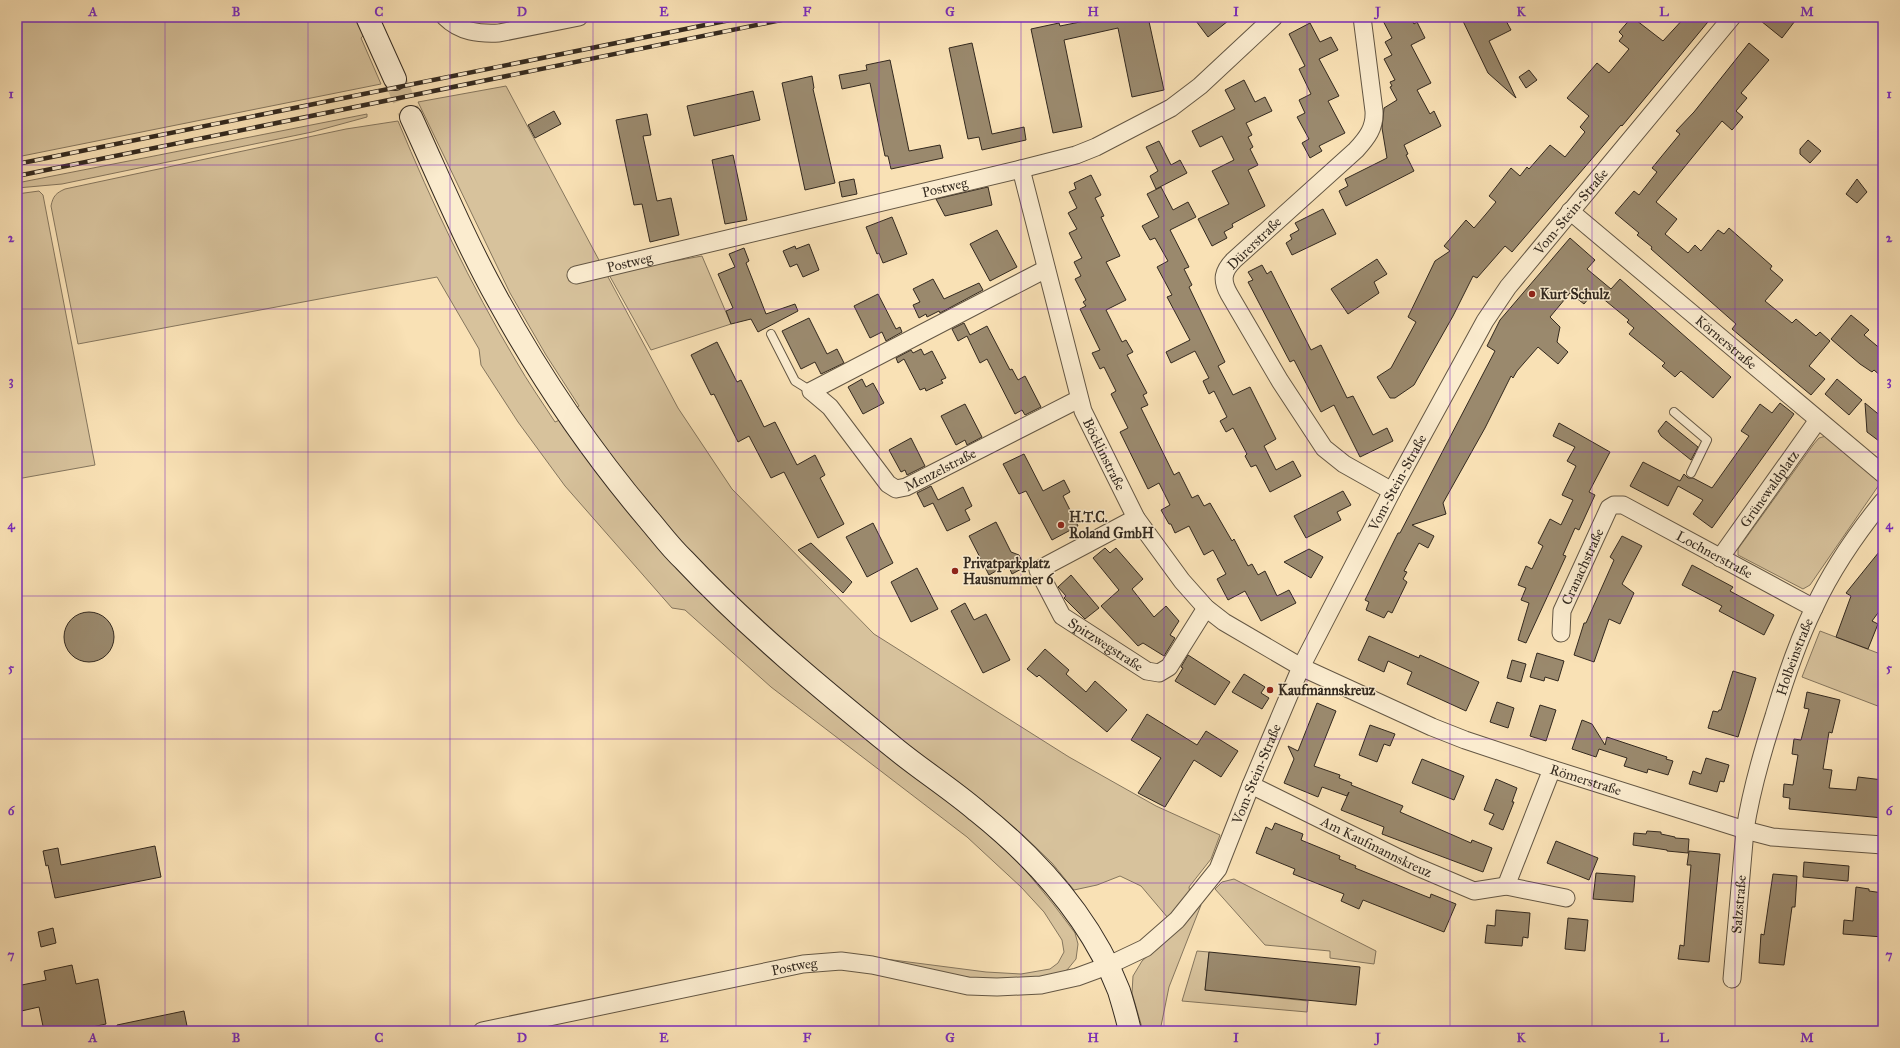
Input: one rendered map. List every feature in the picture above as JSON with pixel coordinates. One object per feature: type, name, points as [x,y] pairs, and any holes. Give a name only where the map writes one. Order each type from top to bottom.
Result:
[{"type":"street","points":[[367,17],[395,79]]},
{"type":"street","points":[[445,17],[457,26],[471,31],[499,33],[579,17]]},
{"type":"street","name":"Postweg","points":[[576,275],[1076,155],[1096,147],[1171,108],[1194,91],[1274,17]]},
{"type":"street","name":"Dürerstraße","points":[[1362,17],[1374,111],[1374,119],[1371,130],[1356,150],[1234,260],[1224,272],[1223,281],[1229,294],[1280,381],[1324,448],[1344,464],[1392,491]]},
{"type":"street","name":"Vom-Stein-Straße","points":[[1107,966],[1145,948],[1207,891],[1218,869],[1251,785],[1301,667],[1392,491],[1476,336],[1508,287],[1732,17]]},
{"type":"street","points":[[411,117],[470,245],[500,304],[526,350],[568,414],[620,487],[682,559],[753,627],[830,695],[900,752],[977,810],[1013,841],[1040,869],[1066,898],[1091,937],[1119,991],[1130,1031]]},
{"type":"street","name":"Böcklinstraße","points":[[1021,169],[1079,399],[1089,425],[1136,518],[1182,581],[1206,608],[1224,622],[1301,667]]},
{"type":"street","name":"Körnerstraße","points":[[1570,211],[1883,474]]},
{"type":"street","points":[[810,391],[1046,269]]},
{"type":"street","name":"Menzelstraße","points":[[810,391],[825,403],[888,484],[896,488],[906,488],[1079,399]]},
{"type":"street","name":"Grünewaldplatz","points":[[1720,558],[1818,420]]},
{"type":"street","name":"Holbeinstraße","points":[[1745,830],[1753,788],[1786,675],[1814,608],[1847,552],[1883,501]]},
{"type":"street","name":"Lochnerstraße","points":[[1614,505],[1623,505],[1814,608]]},
{"type":"street","name":"Cranachstraße","points":[[1561,633],[1562,611],[1609,508],[1614,505]]},
{"type":"street","name":"Spitzwegstraße","points":[[1136,518],[1038,570],[1062,616],[1148,671],[1159,673],[1169,667],[1206,608]]},
{"type":"street","name":"Römerstraße","points":[[1301,667],[1445,732],[1552,769],[1745,830],[1772,836],[1883,845]]},
{"type":"street","points":[[1506,886],[1552,769]]},
{"type":"street","name":"Am Kaufmannskreuz","points":[[1251,785],[1445,879],[1474,891],[1506,886],[1566,898]]},
{"type":"street","name":"Salzstraße","points":[[1732,979],[1745,830]]},
{"type":"street","name":"Postweg","points":[[482,1031],[803,964],[841,961],[872,965],[968,986],[997,987],[1041,985],[1077,977],[1107,966]]},
{"type":"lane","name":"Menzelstraße","points":[[771,334],[795,381],[810,391]]},
{"type":"lane","points":[[1674,412],[1707,440],[1691,473]]},
{"type":"shaded area","points":[[17,17],[358,17],[365,34],[361,38],[381,84],[17,157]]},
{"type":"shaded area","points":[[506,86],[678,408],[732,489],[874,634],[1069,757],[1156,806],[1220,835],[1211,859],[1189,887],[1190,894],[1168,918],[1141,886],[1120,876],[1097,885],[1074,890],[1052,863],[1022,834],[868,717],[762,626],[655,516],[574,409],[579,406],[546,355],[510,293],[418,102]]},
{"type":"shaded area","points":[[367,114],[367,117],[312,132],[62,184],[17,188],[17,183]]},
{"type":"shaded area","points":[[398,121],[438,213],[467,273],[499,332],[555,422],[562,419],[613,491],[1021,865],[1075,933],[1078,944],[1076,959],[1067,970],[1053,977],[980,979],[927,971],[862,956],[986,972],[1021,974],[1050,969],[1058,963],[1064,952],[1062,940],[1044,912],[1021,887],[967,837],[771,687],[685,610],[672,608],[565,486],[518,422],[481,365],[479,349],[437,277],[78,344],[51,206],[55,195],[59,192],[65,189],[346,129]]},
{"type":"shaded area","points":[[39,191],[43,195],[95,465],[17,479],[17,194]]},
{"type":"shaded area","points":[[702,256],[731,324],[651,350],[608,273]]},
{"type":"shaded area","points":[[1826,436],[1881,479],[1881,482],[1810,585],[1803,589],[1738,555],[1738,549],[1813,445],[1819,438]]},
{"type":"shaded area","points":[[1820,631],[1883,655],[1883,708],[1802,677]]},
{"type":"shaded area","points":[[1234,879],[1376,951],[1374,964],[1330,958],[1330,951],[1265,945],[1215,889],[1222,882]]},
{"type":"shaded area","points":[[1201,905],[1169,987],[1160,1031],[1143,1031],[1132,993],[1133,976],[1142,961],[1176,931]]},
{"type":"shaded area","points":[[1197,951],[1209,952],[1205,990],[1308,1001],[1307,1012],[1182,1001]]},
{"type":"building","points":[[1105,17],[1148,17],[1164,90],[1132,97],[1118,28],[1064,40],[1082,127],[1053,133],[1031,29],[1059,23],[1060,26]]},
{"type":"building","points":[[1193,17],[1233,17],[1208,37]]},
{"type":"building","points":[[1381,17],[1410,17],[1414,24],[1417,22],[1425,38],[1411,45],[1431,83],[1417,90],[1430,114],[1434,111],[1441,126],[1404,145],[1408,154],[1406,155],[1414,171],[1346,206],[1339,191],[1348,186],[1345,179],[1387,158],[1382,128],[1384,108],[1397,100],[1390,87],[1392,86],[1390,82],[1395,80],[1384,59],[1392,55],[1385,42],[1392,38]]},
{"type":"building","points":[[1461,17],[1504,17],[1511,30],[1489,41],[1516,98],[1488,73]]},
{"type":"building","points":[[1632,17],[1663,41],[1685,17],[1712,17],[1622,126],[1621,125],[1512,252],[1505,246],[1477,278],[1473,276],[1453,316],[1414,385],[1395,398],[1390,398],[1377,377],[1391,368],[1416,322],[1408,317],[1435,261],[1450,251],[1444,246],[1466,220],[1474,228],[1496,202],[1489,196],[1511,168],[1520,176],[1527,167],[1529,169],[1550,145],[1565,157],[1585,132],[1580,127],[1589,116],[1567,98],[1597,63],[1609,73],[1629,49],[1619,41],[1623,36],[1619,32]]},
{"type":"building","points":[[1756,17],[1798,17],[1782,38]]},
{"type":"building","points":[[1310,23],[1320,42],[1331,37],[1338,50],[1319,59],[1339,96],[1328,101],[1345,133],[1319,146],[1322,151],[1310,158],[1302,143],[1309,139],[1297,117],[1305,113],[1299,100],[1311,94],[1299,69],[1305,66],[1289,34]]},
{"type":"building","points":[[972,43],[992,134],[1024,127],[1026,140],[982,150],[979,137],[968,139],[949,48]]},
{"type":"building","points":[[1749,43],[1769,60],[1741,93],[1747,98],[1736,111],[1743,117],[1732,130],[1722,121],[1656,202],[1677,219],[1665,234],[1688,253],[1695,245],[1701,251],[1718,230],[1724,234],[1729,228],[1772,266],[1770,269],[1783,280],[1765,301],[1792,323],[1796,319],[1816,336],[1820,332],[1830,341],[1809,366],[1825,379],[1811,395],[1732,329],[1736,324],[1651,249],[1652,247],[1637,235],[1639,233],[1615,213],[1634,191],[1639,195],[1657,172],[1652,168],[1680,134],[1676,131],[1694,112]]},
{"type":"building","points":[[890,60],[909,151],[940,145],[943,158],[891,169],[888,156],[885,156],[870,83],[842,89],[839,75],[867,70],[866,65]]},
{"type":"building","points":[[1529,70],[1537,80],[1526,88],[1519,77]]},
{"type":"building","points":[[812,76],[813,89],[835,183],[805,190],[782,83]]},
{"type":"building","points":[[1244,80],[1255,102],[1265,97],[1272,111],[1246,123],[1252,135],[1248,137],[1253,147],[1250,149],[1258,165],[1248,170],[1265,206],[1232,224],[1233,227],[1224,232],[1227,238],[1212,246],[1198,219],[1229,204],[1212,171],[1234,160],[1222,136],[1200,147],[1192,131],[1235,109],[1225,90]]},
{"type":"building","points":[[753,91],[760,120],[694,136],[687,106]]},
{"type":"building","points":[[554,111],[561,124],[535,138],[528,125]]},
{"type":"building","points":[[647,114],[651,135],[643,136],[657,201],[671,198],[679,235],[650,242],[642,204],[634,205],[616,120]]},
{"type":"building","points":[[1808,140],[1821,151],[1810,163],[1800,154],[1800,149]]},
{"type":"building","points":[[1159,141],[1171,165],[1180,160],[1187,173],[1156,189],[1150,176],[1158,171],[1146,147]]},
{"type":"building","points":[[733,155],[747,220],[725,224],[712,160]]},
{"type":"building","points":[[1091,175],[1101,195],[1095,198],[1104,216],[1101,217],[1120,256],[1106,262],[1126,300],[1106,310],[1122,342],[1126,340],[1133,352],[1127,355],[1147,393],[1143,395],[1148,405],[1141,408],[1174,475],[1179,472],[1192,498],[1198,495],[1204,506],[1210,503],[1232,541],[1234,539],[1248,566],[1252,564],[1258,575],[1265,571],[1277,596],[1289,590],[1296,603],[1261,621],[1245,591],[1228,600],[1217,579],[1226,574],[1213,550],[1204,555],[1189,526],[1175,533],[1171,524],[1169,524],[1161,510],[1170,505],[1159,483],[1148,489],[1120,432],[1128,428],[1111,394],[1116,391],[1104,367],[1100,369],[1092,353],[1100,350],[1080,309],[1086,306],[1083,302],[1086,300],[1075,279],[1081,276],[1074,262],[1082,258],[1069,233],[1077,229],[1068,213],[1077,208],[1069,192],[1076,189],[1074,183]]},
{"type":"building","points":[[854,179],[857,194],[842,197],[839,182]]},
{"type":"building","points":[[1857,179],[1867,192],[1857,203],[1846,194]]},
{"type":"building","points":[[988,187],[992,205],[967,211],[945,216],[936,199]]},
{"type":"building","points":[[1161,187],[1173,210],[1188,202],[1196,217],[1170,230],[1189,267],[1184,269],[1192,285],[1189,287],[1225,362],[1218,366],[1233,395],[1250,387],[1276,439],[1264,446],[1276,470],[1293,461],[1301,476],[1270,492],[1256,465],[1251,467],[1245,456],[1247,454],[1233,428],[1226,432],[1220,421],[1227,417],[1214,391],[1209,394],[1203,381],[1209,378],[1195,351],[1171,363],[1166,352],[1190,340],[1167,297],[1172,295],[1157,267],[1168,261],[1155,238],[1150,240],[1142,226],[1159,217],[1147,194]]},
{"type":"building","points":[[1323,209],[1336,234],[1292,255],[1286,243],[1292,239],[1290,235],[1299,230],[1295,223]]},
{"type":"building","points":[[892,217],[907,254],[883,263],[879,253],[877,254],[866,227]]},
{"type":"building","points":[[997,230],[1017,267],[990,281],[970,244]]},
{"type":"building","points":[[1570,238],[1595,260],[1587,269],[1611,289],[1620,279],[1731,377],[1713,398],[1681,371],[1675,377],[1662,366],[1665,363],[1629,334],[1634,328],[1627,322],[1629,320],[1601,297],[1599,299],[1593,293],[1584,304],[1570,293],[1550,317],[1560,327],[1557,342],[1568,352],[1558,364],[1538,347],[1517,371],[1513,378],[1511,376],[1485,428],[1443,503],[1446,514],[1412,525],[1434,536],[1428,548],[1419,543],[1404,571],[1407,572],[1403,579],[1407,582],[1392,613],[1388,611],[1384,618],[1366,610],[1369,602],[1365,600],[1384,561],[1495,351],[1487,346],[1500,320]]},
{"type":"building","points":[[809,244],[819,270],[803,277],[797,264],[790,267],[783,251],[795,246],[796,249]]},
{"type":"building","points":[[744,248],[749,261],[746,263],[766,314],[795,304],[798,311],[758,332],[751,319],[731,324],[726,311],[733,308],[718,274],[735,267],[729,254]]},
{"type":"building","points":[[1377,259],[1387,274],[1374,282],[1379,293],[1348,314],[1331,289]]},
{"type":"building","points":[[1262,265],[1267,274],[1271,271],[1311,350],[1321,345],[1347,398],[1353,396],[1373,435],[1387,428],[1393,441],[1360,457],[1334,405],[1321,412],[1294,360],[1290,362],[1248,282],[1253,280],[1248,272]]},
{"type":"building","points":[[933,279],[944,299],[979,283],[983,290],[940,313],[939,311],[927,317],[926,314],[919,318],[913,305],[920,302],[913,289]]},
{"type":"building","points":[[878,294],[896,329],[900,327],[902,332],[886,341],[882,332],[870,338],[854,306]]},
{"type":"building","points":[[1851,315],[1869,330],[1864,335],[1883,351],[1883,378],[1874,370],[1872,372],[1860,364],[1831,339]]},
{"type":"building","points":[[809,318],[827,354],[837,349],[844,363],[821,374],[815,362],[801,369],[782,331]]},
{"type":"building","points":[[964,323],[970,335],[987,326],[1010,370],[1012,369],[1018,380],[1025,376],[1041,407],[1025,415],[1022,410],[1015,414],[987,359],[980,363],[967,336],[958,341],[952,329]]},
{"type":"building","points":[[717,342],[737,382],[741,380],[764,427],[775,422],[797,465],[815,455],[825,475],[820,478],[844,524],[818,538],[784,472],[771,478],[749,436],[738,442],[714,394],[711,395],[691,355]]},
{"type":"building","points":[[921,349],[924,355],[932,351],[946,378],[941,380],[943,383],[926,391],[925,388],[920,390],[904,359],[898,363],[896,358],[911,350],[913,353]]},
{"type":"building","points":[[862,379],[866,387],[873,383],[884,403],[863,414],[848,387]]},
{"type":"building","points":[[1837,379],[1862,400],[1849,415],[1825,394]]},
{"type":"building","points":[[1780,403],[1794,414],[1712,528],[1693,514],[1703,500],[1678,486],[1668,506],[1630,486],[1643,462],[1680,481],[1684,474],[1688,478],[1693,478],[1712,488],[1749,436],[1741,431],[1760,404],[1772,413]]},
{"type":"building","points":[[1865,403],[1883,418],[1883,444],[1867,432]]},
{"type":"building","points":[[965,404],[982,437],[967,445],[965,440],[956,445],[941,416]]},
{"type":"building","points":[[1666,421],[1698,447],[1691,460],[1661,436],[1658,431]]},
{"type":"building","points":[[1559,423],[1610,452],[1589,492],[1595,495],[1579,530],[1575,528],[1563,555],[1566,556],[1526,643],[1518,640],[1529,603],[1521,600],[1526,588],[1518,585],[1526,566],[1532,569],[1543,546],[1538,543],[1550,519],[1561,525],[1573,500],[1562,495],[1576,466],[1567,461],[1575,447],[1553,436]]},
{"type":"building","points":[[911,438],[925,466],[907,475],[905,470],[901,472],[889,450]]},
{"type":"building","points":[[1024,454],[1043,491],[1064,480],[1070,492],[1063,496],[1078,526],[1052,540],[1026,491],[1019,494],[1003,464]]},
{"type":"building","points":[[931,486],[938,500],[963,487],[972,506],[965,510],[970,520],[947,531],[933,503],[924,507],[917,493]]},
{"type":"building","points":[[1343,491],[1351,505],[1337,512],[1341,520],[1306,538],[1294,516]]},
{"type":"building","points":[[996,522],[1011,552],[1019,555],[1025,567],[1012,574],[1009,567],[1004,569],[1003,567],[989,575],[969,536]]},
{"type":"building","points":[[873,523],[893,563],[867,577],[846,537]]},
{"type":"building","points":[[1622,536],[1642,546],[1622,584],[1634,593],[1620,624],[1609,619],[1594,662],[1574,655],[1584,623],[1586,623],[1614,560],[1610,557]]},
{"type":"building","points":[[811,543],[852,582],[843,593],[798,550]]},
{"type":"building","points":[[1883,547],[1883,606],[1872,621],[1878,624],[1868,649],[1836,637],[1851,596],[1846,593]]},
{"type":"building","points":[[1105,548],[1110,553],[1116,548],[1143,579],[1132,589],[1154,617],[1166,606],[1179,621],[1170,635],[1175,638],[1164,656],[1143,643],[1138,646],[1101,606],[1119,590],[1093,558]]},
{"type":"building","points":[[1309,549],[1323,557],[1311,578],[1284,562]]},
{"type":"building","points":[[1692,565],[1733,587],[1730,591],[1774,615],[1764,635],[1719,611],[1722,606],[1682,585]]},
{"type":"building","points":[[917,568],[938,609],[911,622],[891,582]]},
{"type":"building","points":[[1071,575],[1099,608],[1085,619],[1064,598],[1066,596],[1058,587]]},
{"type":"building","points":[[965,603],[974,620],[986,614],[1010,660],[983,673],[951,611]]},
{"type":"building","points":[[89,612],[98,614],[107,619],[112,628],[114,637],[112,646],[107,655],[98,660],[89,662],[80,660],[71,655],[66,646],[64,637],[66,628],[71,619],[80,614]]},
{"type":"building","points":[[1369,636],[1419,658],[1420,655],[1479,682],[1466,711],[1407,684],[1412,672],[1388,661],[1384,672],[1358,660]]},
{"type":"building","points":[[1045,649],[1069,670],[1066,674],[1086,692],[1095,681],[1127,710],[1107,732],[1039,675],[1037,677],[1027,669]]},
{"type":"building","points":[[1537,653],[1564,661],[1558,681],[1545,677],[1544,681],[1530,677]]},
{"type":"building","points":[[1188,655],[1230,682],[1215,705],[1175,681],[1183,668],[1181,667]]},
{"type":"building","points":[[1512,660],[1526,664],[1521,682],[1507,678]]},
{"type":"building","points":[[1733,671],[1756,678],[1738,737],[1708,728],[1713,711],[1718,712],[1721,710]]},
{"type":"building","points":[[1244,674],[1265,687],[1261,693],[1269,698],[1262,709],[1232,692]]},
{"type":"building","points":[[1807,692],[1840,700],[1832,733],[1829,732],[1823,769],[1832,770],[1829,788],[1856,790],[1858,777],[1883,780],[1883,818],[1789,809],[1790,798],[1783,797],[1784,784],[1793,785],[1798,755],[1792,754],[1794,739],[1801,740],[1809,709],[1804,708]]},
{"type":"building","points":[[1497,702],[1514,708],[1508,728],[1490,722]]},
{"type":"building","points":[[1317,703],[1336,711],[1314,766],[1340,775],[1339,778],[1352,783],[1351,785],[1403,806],[1400,812],[1471,843],[1472,840],[1492,848],[1483,872],[1382,834],[1384,827],[1341,810],[1349,792],[1347,796],[1322,787],[1318,797],[1284,783],[1294,759],[1288,746],[1298,751]]},
{"type":"building","points":[[1540,705],[1556,710],[1546,741],[1530,736]]},
{"type":"building","points":[[1147,714],[1197,745],[1206,731],[1238,751],[1221,777],[1194,760],[1165,807],[1138,793],[1161,758],[1131,740]]},
{"type":"building","points":[[1582,720],[1592,724],[1605,745],[1607,737],[1667,757],[1666,759],[1673,761],[1668,775],[1648,769],[1647,773],[1624,766],[1627,758],[1599,749],[1596,757],[1572,749]]},
{"type":"building","points":[[1370,725],[1395,734],[1390,746],[1384,744],[1377,762],[1359,755]]},
{"type":"building","points":[[1706,758],[1729,765],[1724,782],[1720,781],[1717,792],[1689,784],[1693,771],[1701,774]]},
{"type":"building","points":[[1422,759],[1464,776],[1454,800],[1412,783]]},
{"type":"building","points":[[1496,779],[1517,788],[1512,802],[1514,802],[1503,830],[1489,824],[1494,814],[1484,810]]},
{"type":"building","points":[[1275,823],[1303,834],[1301,840],[1340,856],[1339,859],[1356,866],[1355,868],[1430,898],[1431,894],[1456,904],[1444,932],[1363,900],[1359,909],[1341,901],[1344,894],[1293,874],[1295,869],[1256,853],[1266,827],[1272,830]]},
{"type":"building","points":[[1647,831],[1661,832],[1661,834],[1675,838],[1689,839],[1688,853],[1633,845],[1634,833],[1646,834]]},
{"type":"building","points":[[1556,841],[1598,858],[1589,880],[1547,863]]},
{"type":"building","points":[[155,846],[161,877],[55,898],[48,865],[46,866],[43,851],[58,848],[61,865]]},
{"type":"building","points":[[1689,851],[1720,854],[1709,962],[1678,959],[1680,945],[1684,946],[1691,865],[1687,865]]},
{"type":"building","points":[[1804,862],[1849,866],[1848,881],[1803,877]]},
{"type":"building","points":[[1596,873],[1635,876],[1633,902],[1593,899]]},
{"type":"building","points":[[1773,874],[1797,876],[1795,907],[1792,907],[1784,965],[1759,963],[1761,934],[1764,935]]},
{"type":"building","points":[[1856,887],[1883,893],[1883,937],[1843,934],[1844,920],[1853,921]]},
{"type":"building","points":[[1496,910],[1530,913],[1528,938],[1523,937],[1522,946],[1485,943],[1487,925],[1495,926]]},
{"type":"building","points":[[1568,918],[1588,920],[1585,951],[1565,949]]},
{"type":"building","points":[[53,928],[56,943],[41,947],[38,932]]},
{"type":"building","points":[[1209,952],[1360,967],[1356,1005],[1205,990]]},
{"type":"building","points":[[72,965],[76,984],[98,979],[106,1024],[74,1031],[44,1031],[39,1007],[17,1012],[17,986],[46,980],[44,971]]},
{"type":"building","points":[[184,1011],[188,1031],[117,1031],[117,1025]]},
{"type":"tunnel","points":[[395,79],[411,117]]},
{"type":"railway","points":[[17,164],[745,17]]},
{"type":"railway","points":[[17,176],[796,17]]},
{"type":"place","name":"Kurt Schulz","points":[[1532,294]]},
{"type":"place","name":"H.T.C. Roland GmbH","points":[[1061,525]]},
{"type":"place","name":"Privatparkplatz Hausnummer 6","points":[[955,571]]},
{"type":"place","name":"Kaufmannskreuz","points":[[1270,690]]}]
